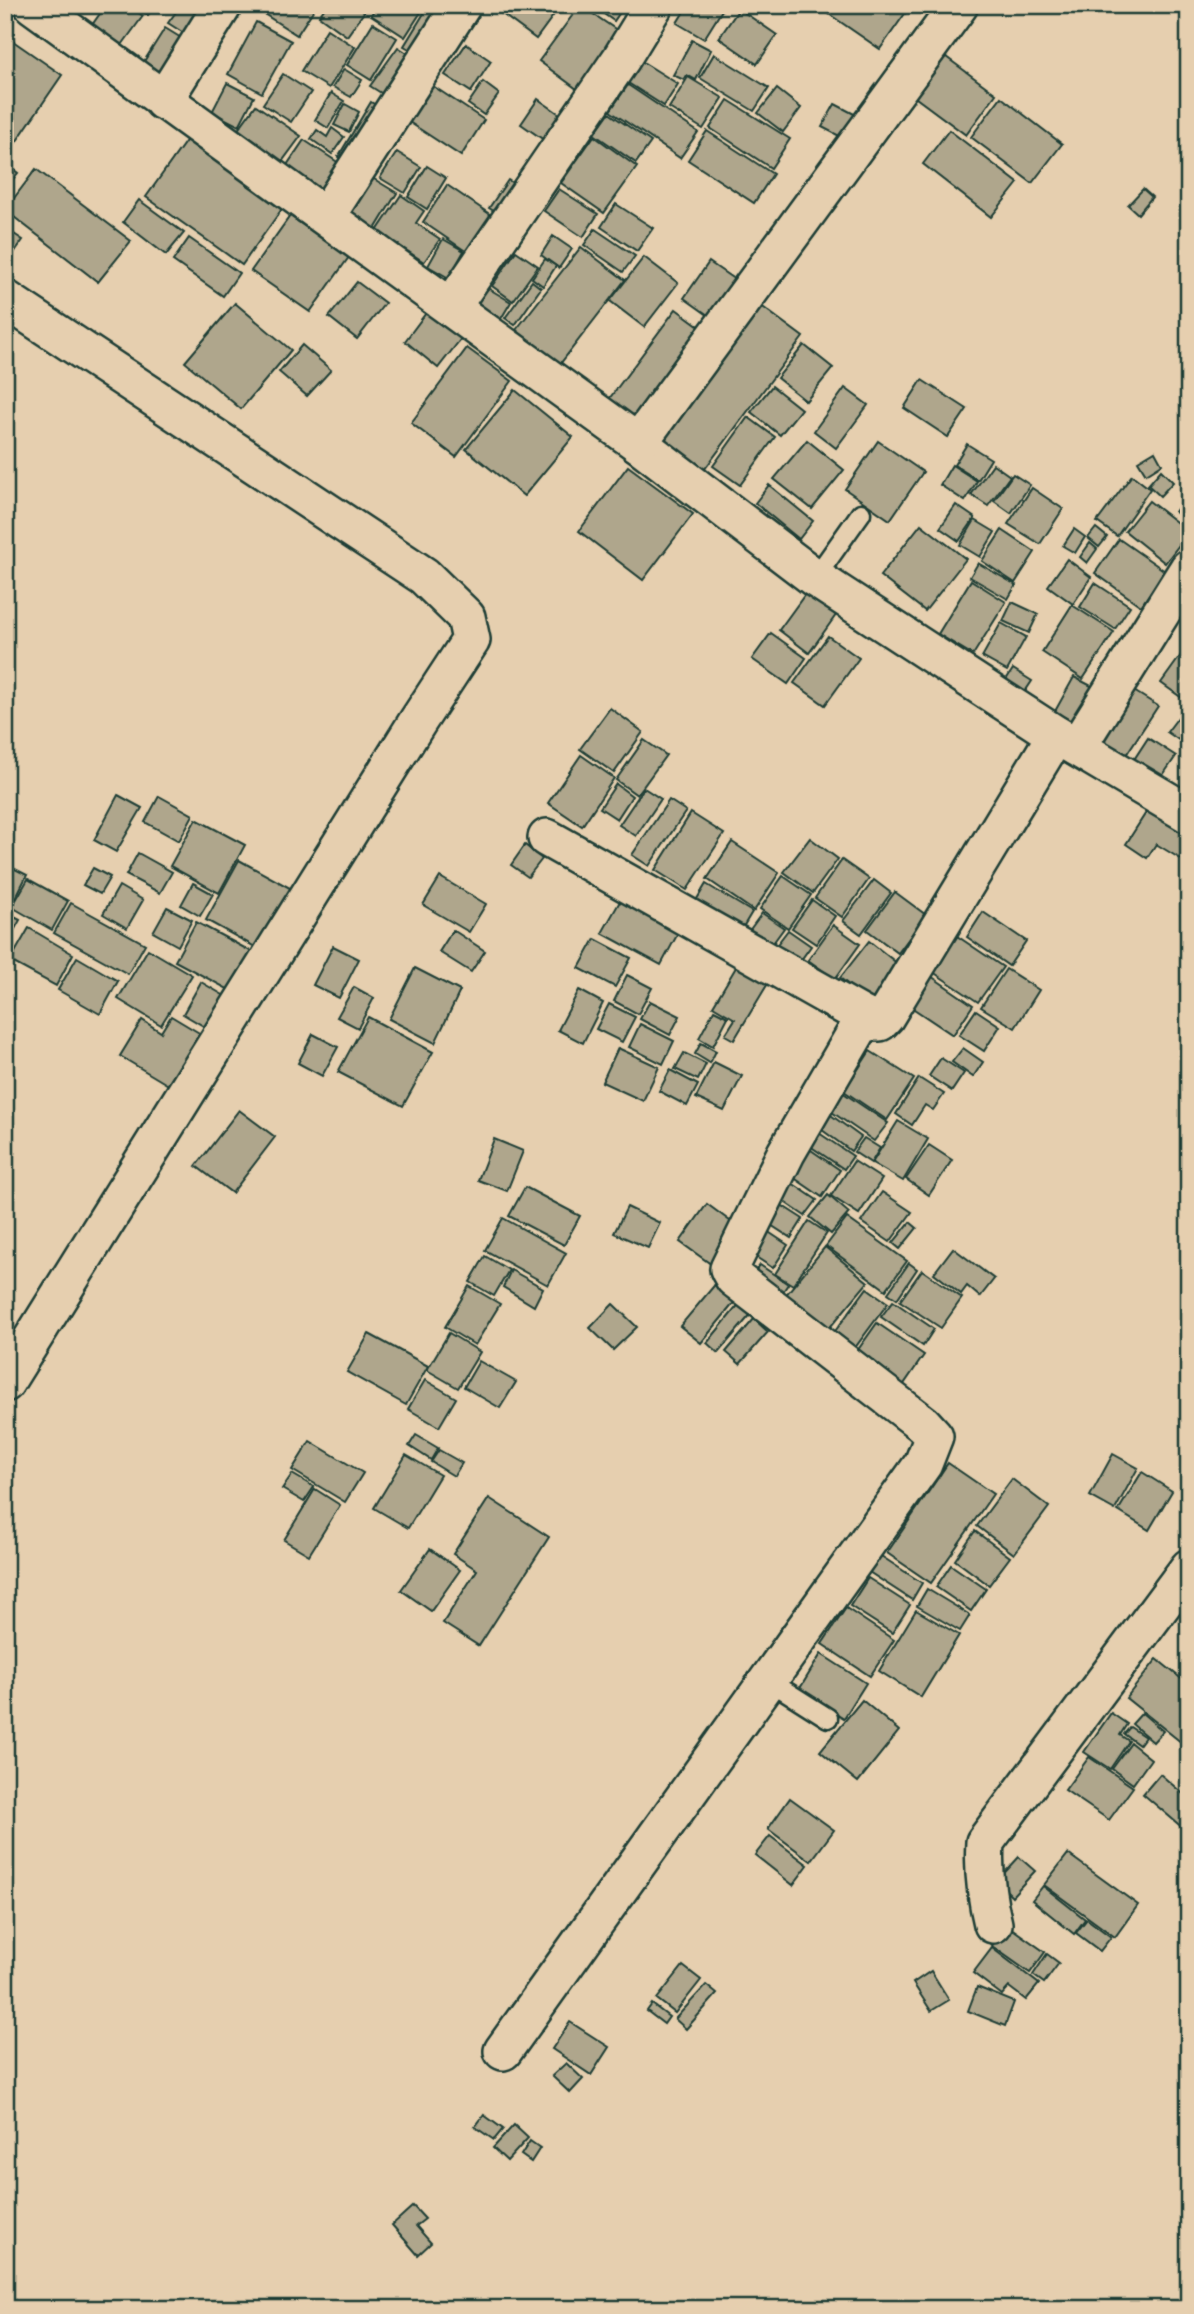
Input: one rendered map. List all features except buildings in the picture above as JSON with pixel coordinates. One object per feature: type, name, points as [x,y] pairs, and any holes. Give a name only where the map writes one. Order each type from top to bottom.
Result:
[{"type":"street","points":[[33,5],[452,306],[815,578],[1066,741],[1189,814]]},
{"type":"street","points":[[163,100],[222,5]]},
{"type":"street","points":[[326,216],[462,5]]},
{"type":"street","points":[[452,306],[621,59],[654,5]]},
{"type":"street","points":[[638,443],[959,5]]},
{"type":"street","points":[[5,299],[424,576],[466,617],[471,640],[5,1383]]},
{"type":"street","points":[[547,838],[865,1017],[880,1022],[1066,741],[1189,568]]},
{"type":"street","points":[[503,2051],[923,1464],[934,1436],[923,1424],[734,1278],[729,1269],[786,1153],[865,1017]]},
{"type":"street","points":[[993,1924],[985,1893],[985,1842],[1189,1568]]},
{"type":"lane","points":[[815,578],[861,513]]},
{"type":"lane","points":[[768,1680],[828,1718]]}]
